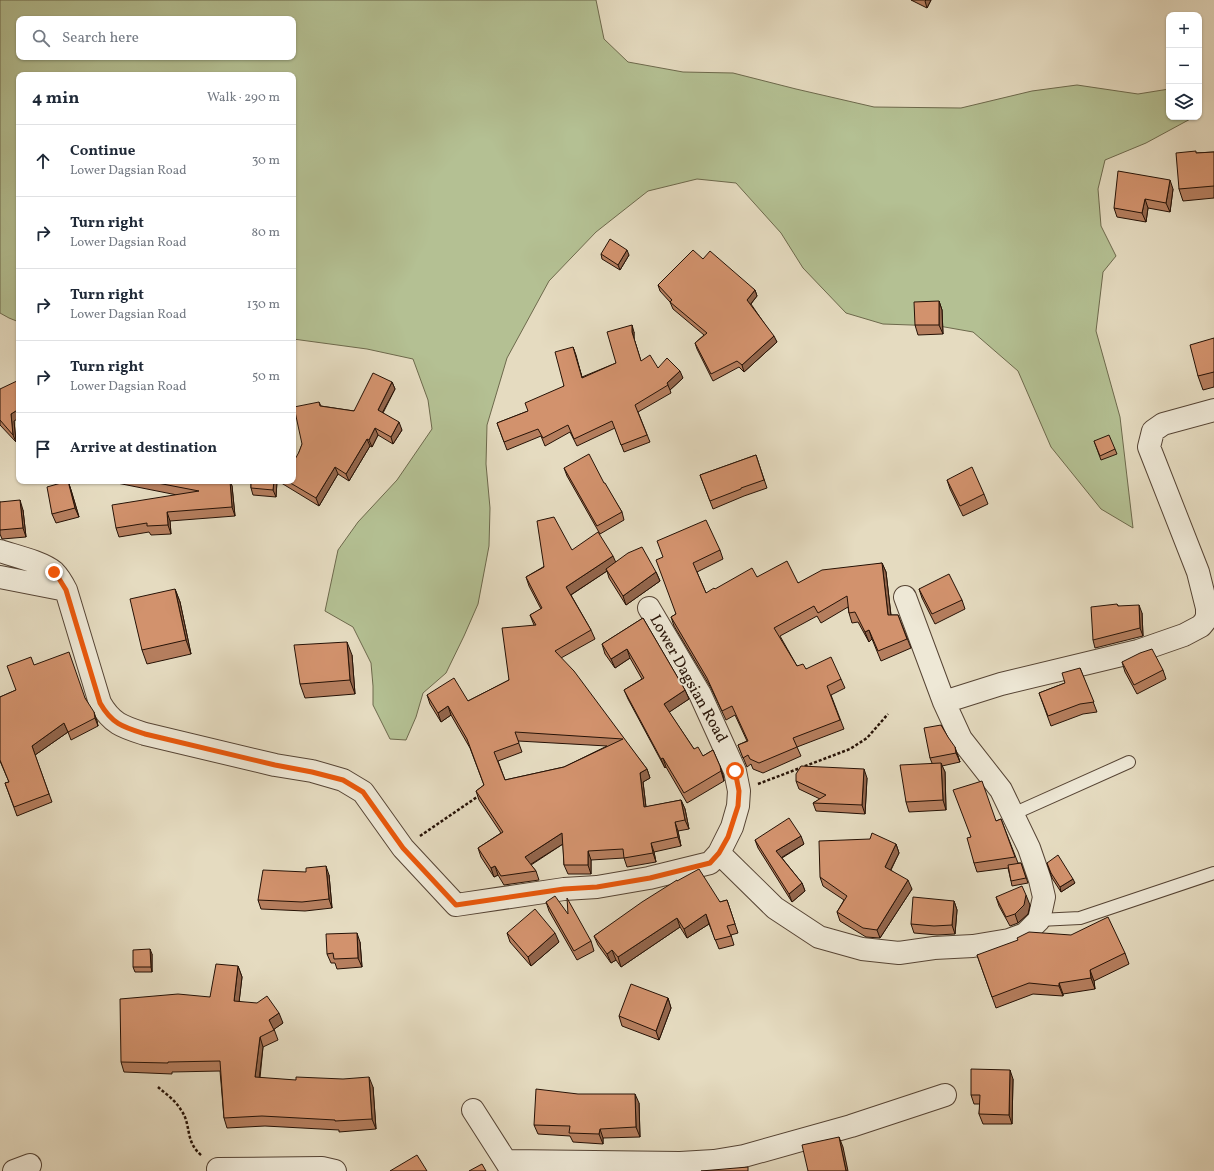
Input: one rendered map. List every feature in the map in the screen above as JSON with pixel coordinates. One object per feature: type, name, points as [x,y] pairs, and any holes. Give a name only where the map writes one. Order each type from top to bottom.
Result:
[{"type":"street","points":[[944,702],[1001,684],[1138,651],[1184,635],[1196,629],[1205,622],[1210,624],[1198,572],[1149,447],[1153,431],[1164,424],[1214,410]]},
{"type":"street","name":"Lower Dagsian Road","points":[[0,551],[45,566],[54,572],[58,577],[66,590],[100,703],[106,714],[117,723],[128,729],[145,734],[343,780],[363,792],[403,848],[456,905],[564,889],[597,887],[650,878],[710,863],[719,853],[732,827],[738,806],[739,791],[735,771],[700,694],[649,608]]},
{"type":"street","points":[[0,577],[66,590]]},
{"type":"street","points":[[719,853],[775,908],[819,936],[862,949],[899,953],[934,948],[973,946],[1009,940],[1025,934],[1039,920],[1044,897],[1029,848],[1000,790],[961,739],[944,702],[905,597]]},
{"type":"street","points":[[473,1110],[510,1166],[680,1163],[722,1160],[744,1156],[851,1126],[945,1095]]},
{"type":"street","points":[[218,1169],[322,1168],[335,1171]]},
{"type":"lane","points":[[1013,814],[1129,762]]},
{"type":"lane","points":[[1039,920],[1080,918],[1214,873]]},
{"type":"path","points":[[739,791],[850,749],[867,738],[888,714]]},
{"type":"path","points":[[403,848],[485,791]]},
{"type":"path","points":[[158,1087],[182,1110],[189,1136],[195,1150],[218,1169]]},
{"type":"green space","points":[[0,0],[596,0],[604,39],[628,62],[683,72],[733,73],[874,107],[961,108],[1032,91],[1077,85],[1138,94],[1166,89],[1166,120],[1188,120],[1146,143],[1105,160],[1098,189],[1101,226],[1116,256],[1103,272],[1096,331],[1120,417],[1133,528],[1101,509],[1051,447],[1018,371],[973,332],[939,326],[883,324],[846,313],[803,268],[781,233],[736,183],[697,179],[648,191],[596,232],[549,281],[507,358],[487,425],[486,464],[490,508],[489,546],[478,604],[446,673],[423,693],[416,717],[406,740],[390,739],[373,705],[371,663],[353,627],[325,611],[338,550],[358,522],[397,480],[432,429],[428,400],[413,359],[367,349],[296,339],[296,72],[16,72],[16,321],[0,313]]},
{"type":"building","points":[[1196,151],[1196,153],[1214,152],[1214,186],[1179,189],[1176,153]]},
{"type":"building","points":[[1118,171],[1170,180],[1166,203],[1145,199],[1142,213],[1114,208]]},
{"type":"building","points":[[610,239],[627,250],[618,265],[601,254]]},
{"type":"building","points":[[693,250],[703,259],[710,251],[755,290],[747,300],[774,336],[742,365],[737,361],[711,374],[695,343],[707,333],[670,302],[672,300],[658,285]]},
{"type":"building","points":[[939,301],[939,325],[915,325],[914,302]]},
{"type":"building","points":[[632,325],[632,332],[641,361],[650,355],[658,368],[667,358],[680,371],[667,383],[668,385],[635,405],[647,435],[621,445],[612,421],[574,439],[568,425],[543,438],[538,429],[504,442],[497,423],[528,411],[525,403],[564,386],[555,352],[573,347],[582,378],[616,363],[607,332]]},
{"type":"building","points":[[1214,338],[1214,372],[1198,376],[1190,345]]},
{"type":"building","points":[[373,373],[392,382],[378,410],[399,422],[391,437],[375,428],[369,440],[367,439],[346,474],[335,467],[316,498],[292,484],[296,484],[296,458],[302,444],[296,416],[296,407],[319,402],[320,406],[354,411]]},
{"type":"building","points":[[16,381],[16,411],[11,414],[13,435],[0,420],[0,389]]},
{"type":"building","points":[[1109,435],[1115,449],[1100,456],[1094,441]]},
{"type":"building","points":[[589,454],[604,483],[622,512],[597,526],[564,468]]},
{"type":"building","points":[[756,455],[764,480],[710,501],[700,475]]},
{"type":"building","points":[[972,467],[984,494],[960,506],[947,480]]},
{"type":"building","points":[[58,484],[69,484],[75,508],[52,514],[47,487]]},
{"type":"building","points":[[163,484],[230,484],[232,507],[167,512],[168,525],[147,526],[147,523],[116,528],[112,505],[199,491]]},
{"type":"building","points":[[251,484],[274,484],[273,490],[251,488]]},
{"type":"building","points":[[20,500],[23,528],[0,530],[0,502]]},
{"type":"building","points":[[554,517],[572,550],[598,532],[613,556],[566,587],[591,630],[555,651],[574,671],[647,769],[640,773],[644,807],[681,800],[685,820],[675,822],[678,837],[651,843],[653,853],[624,858],[623,849],[588,851],[588,865],[564,865],[562,833],[525,857],[536,871],[501,876],[495,866],[491,868],[478,848],[503,832],[476,791],[484,785],[467,739],[448,706],[438,713],[427,695],[454,678],[468,701],[509,680],[502,628],[536,625],[530,615],[542,608],[526,577],[544,567],[537,521]],"holes":[[[515,732],[623,739],[564,767],[505,780],[494,752],[519,743]]]},
{"type":"building","points":[[706,520],[720,550],[693,563],[706,593],[752,568],[757,577],[787,561],[798,583],[822,570],[882,563],[888,615],[898,615],[907,639],[878,651],[869,630],[865,632],[855,612],[849,613],[847,596],[818,613],[814,606],[774,628],[797,666],[803,664],[806,669],[831,657],[841,679],[827,686],[840,720],[793,738],[797,747],[759,763],[750,759],[748,755],[743,758],[738,745],[748,741],[732,706],[722,711],[707,678],[671,617],[676,614],[656,560],[663,557],[657,541]]},
{"type":"building","points":[[642,547],[656,572],[623,596],[606,569],[628,553]]},
{"type":"building","points":[[949,574],[962,600],[932,614],[919,589]]},
{"type":"building","points":[[175,589],[186,640],[142,650],[130,599]]},
{"type":"building","points":[[1117,604],[1118,606],[1139,605],[1140,628],[1093,640],[1091,607]]},
{"type":"building","points":[[643,618],[685,690],[664,704],[694,749],[698,747],[703,756],[713,750],[720,766],[721,771],[684,793],[663,758],[661,759],[624,690],[644,678],[627,649],[611,659],[602,644]]},
{"type":"building","points":[[347,642],[350,680],[300,684],[294,645]]},
{"type":"building","points":[[1152,649],[1163,670],[1134,685],[1122,662]]},
{"type":"building","points":[[69,652],[85,698],[94,712],[95,718],[68,732],[64,723],[32,746],[49,794],[14,807],[5,783],[9,782],[0,760],[0,697],[16,690],[7,666],[31,657],[34,665]]},
{"type":"building","points":[[1080,668],[1094,702],[1080,704],[1048,716],[1039,693],[1065,683],[1062,673]]},
{"type":"building","points":[[941,725],[955,747],[956,753],[930,758],[924,728]]},
{"type":"building","points":[[941,763],[943,800],[906,802],[900,765]]},
{"type":"building","points":[[801,766],[864,769],[862,805],[813,803],[826,795],[796,781],[796,774]]},
{"type":"building","points":[[982,781],[996,821],[1001,819],[1015,857],[974,863],[967,838],[971,837],[953,790]]},
{"type":"building","points":[[789,818],[801,836],[776,851],[802,883],[789,894],[755,840]]},
{"type":"building","points":[[872,833],[896,844],[885,867],[908,880],[877,930],[863,928],[837,912],[847,896],[820,877],[819,841],[870,839]]},
{"type":"building","points":[[1058,855],[1073,879],[1060,887],[1051,873],[1047,863]]},
{"type":"building","points":[[1021,863],[1026,878],[1011,881],[1008,865]]},
{"type":"building","points":[[326,866],[329,899],[302,902],[258,900],[263,870],[306,872],[306,868]]},
{"type":"building","points":[[699,869],[720,902],[727,900],[735,924],[727,926],[731,936],[715,940],[706,914],[684,929],[677,918],[618,957],[612,950],[607,954],[594,936],[642,902],[677,880]]},
{"type":"building","points":[[1022,886],[1026,895],[1024,905],[1015,914],[1006,917],[996,897]]},
{"type":"building","points":[[555,896],[568,914],[567,898],[591,941],[574,951],[546,902]]},
{"type":"building","points":[[913,897],[954,901],[952,925],[934,926],[911,924]]},
{"type":"building","points":[[535,909],[555,933],[528,957],[507,933]]},
{"type":"building","points":[[1108,917],[1125,953],[1090,970],[1091,978],[1059,983],[1059,986],[1029,983],[992,997],[977,955],[1018,940],[1017,938],[1029,932],[1071,935]]},
{"type":"building","points":[[357,933],[358,958],[334,959],[333,953],[327,954],[326,934]]},
{"type":"building","points":[[150,949],[151,967],[133,967],[133,950]]},
{"type":"building","points":[[216,964],[238,966],[234,1001],[257,1003],[267,996],[279,1013],[269,1020],[274,1030],[260,1037],[255,1077],[296,1080],[296,1077],[343,1079],[369,1077],[372,1119],[335,1121],[262,1116],[224,1118],[220,1061],[168,1063],[121,1062],[120,999],[178,994],[210,997]]},
{"type":"building","points":[[631,984],[668,998],[656,1031],[619,1016]]},
{"type":"building","points":[[971,1069],[1010,1070],[1009,1115],[979,1114],[980,1095],[971,1095]]},
{"type":"building","points":[[536,1089],[578,1094],[635,1094],[636,1127],[600,1129],[599,1134],[569,1133],[570,1126],[534,1125]]},
{"type":"building","points":[[839,1137],[846,1171],[808,1171],[802,1145]]},
{"type":"building","points":[[417,1155],[427,1171],[390,1171]]},
{"type":"building","points":[[482,1164],[486,1171],[469,1171]]},
{"type":"building","points":[[748,1167],[748,1171],[701,1171]]},
{"type":"route","points":[[54,572],[66,590],[100,703],[106,714],[117,723],[128,729],[145,734],[343,780],[363,792],[403,848],[456,905],[564,889],[597,887],[650,878],[710,863],[719,853],[728,837],[738,806],[739,791],[735,771]]}]
